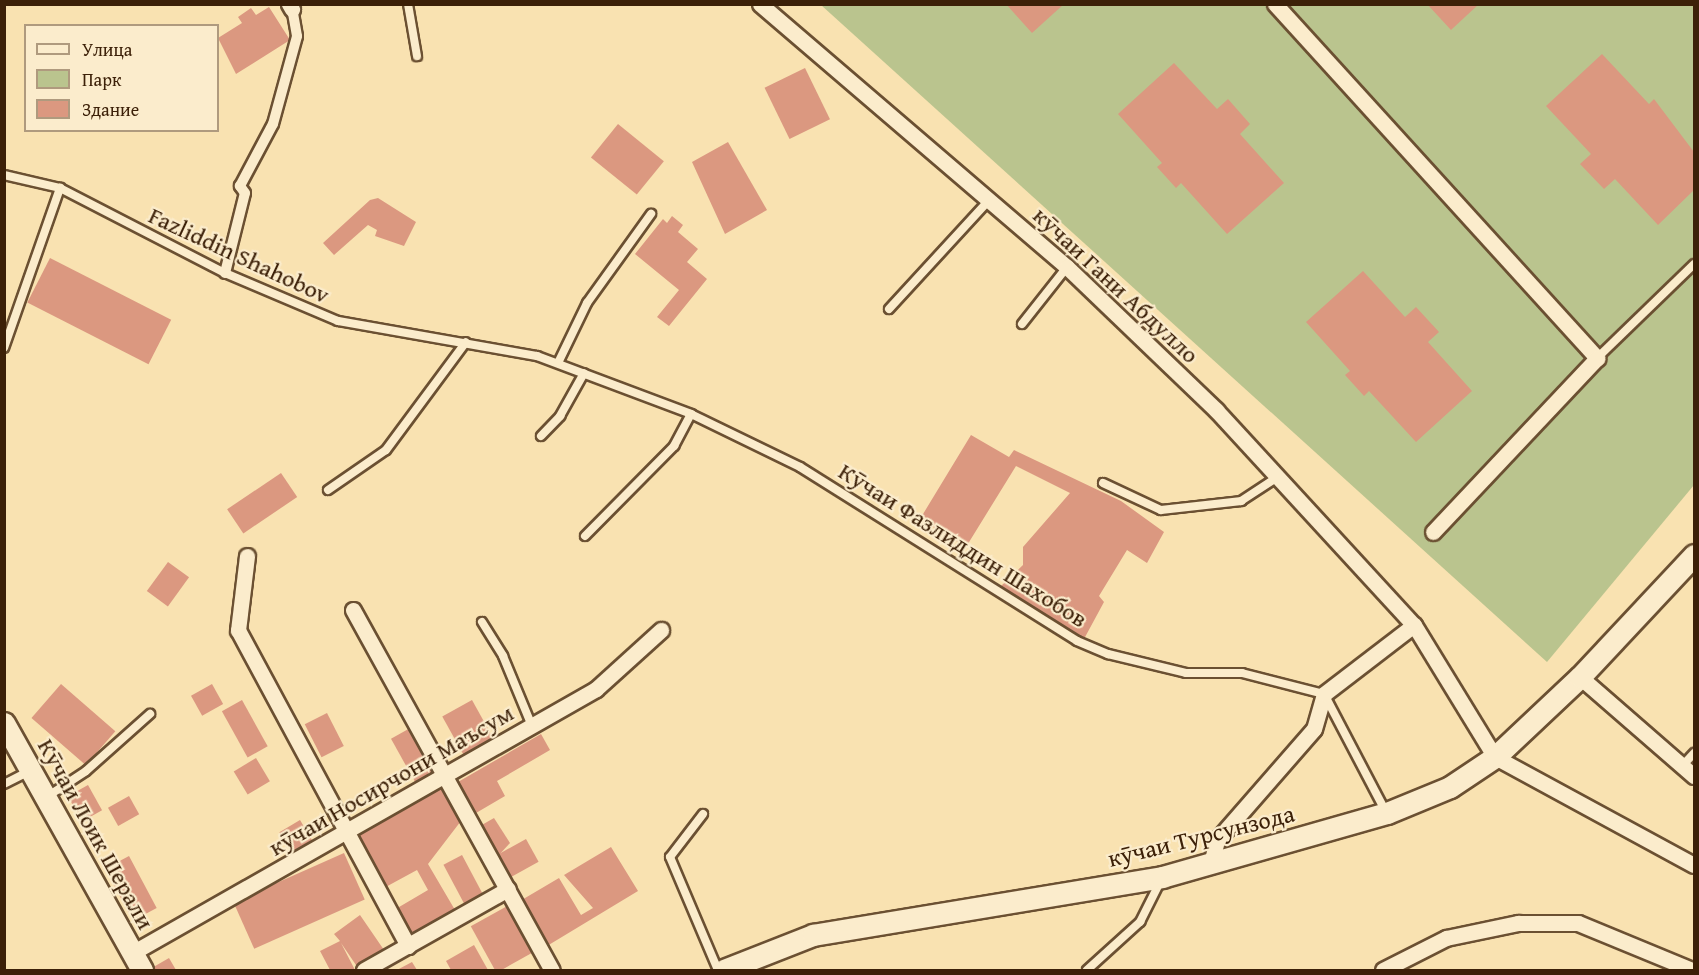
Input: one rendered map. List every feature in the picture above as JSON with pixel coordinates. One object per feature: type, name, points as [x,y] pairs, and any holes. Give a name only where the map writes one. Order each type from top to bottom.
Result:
[{"type":"main road","name":"кӯчаи Турсунзода","points":[[724,970],[813,935],[1162,877],[1387,813],[1450,787],[1495,757],[1580,677],[1695,555]]},
{"type":"main road","name":"Кӯчаи Лоик Шерали","points":[[4,723],[137,962]]},
{"type":"street","name":"кӯчаи Гани Абдулло","points":[[760,4],[1067,267],[1280,476],[1414,625],[1495,757]]},
{"type":"street","points":[[1275,4],[1597,358],[1433,532]]},
{"type":"street","points":[[225,273],[245,193],[240,186],[273,124],[297,36],[291,7]]},
{"type":"street","points":[[247,556],[238,630],[408,946]]},
{"type":"street","points":[[353,610],[552,970]]},
{"type":"street","points":[[1211,863],[1217,840],[1314,729],[1324,694],[1414,625]]},
{"type":"street","name":"кӯчаи Носирчони Маъсум","points":[[137,962],[346,832],[596,689],[661,630]]},
{"type":"street","points":[[1580,677],[1695,777]]},
{"type":"street","points":[[1495,757],[1695,865]]},
{"type":"street","points":[[364,970],[508,889]]},
{"type":"street","points":[[1383,970],[1446,938],[1518,923],[1578,922],[1631,942],[1692,970]]},
{"type":"lane","points":[[408,4],[417,56]]},
{"type":"lane","name":"Fazliddin Shahobov","points":[[4,175],[60,188],[225,273],[338,321],[466,342]]},
{"type":"lane","points":[[4,348],[60,188]]},
{"type":"lane","points":[[889,309],[990,200]]},
{"type":"lane","points":[[558,363],[587,303],[651,214]]},
{"type":"lane","points":[[1597,358],[1695,264]]},
{"type":"lane","points":[[1022,324],[1067,267]]},
{"type":"lane","points":[[328,490],[386,450],[466,342]]},
{"type":"lane","name":"Кӯчаи Фазлиддин Шахобов","points":[[466,342],[558,363],[691,414],[800,467],[1077,641],[1140,664],[1197,674],[1242,673],[1324,694]]},
{"type":"lane","points":[[541,436],[560,416],[584,373]]},
{"type":"lane","points":[[585,536],[674,446],[691,414]]},
{"type":"lane","points":[[1103,483],[1161,510],[1241,501],[1280,476]]},
{"type":"lane","points":[[482,622],[503,656],[532,726]]},
{"type":"lane","points":[[1324,694],[1387,813]]},
{"type":"lane","points":[[46,797],[86,771],[150,714]]},
{"type":"lane","points":[[1682,766],[1695,753]]},
{"type":"lane","points":[[4,784],[31,770]]},
{"type":"lane","points":[[703,814],[670,857],[718,970]]},
{"type":"lane","points":[[1087,970],[1140,922],[1162,877]]},
{"type":"green space","points":[[821,5],[1694,5],[1694,485],[1547,662]]},
{"type":"building","points":[[1006,4],[1064,4],[1032,33]]},
{"type":"building","points":[[1427,4],[1479,4],[1451,30]]},
{"type":"building","points":[[269,7],[290,40],[236,74],[219,37],[242,23],[238,17],[251,8],[256,15]]},
{"type":"building","points":[[1602,54],[1649,104],[1654,99],[1694,152],[1694,190],[1658,225],[1615,179],[1604,189],[1580,164],[1591,154],[1546,106]]},
{"type":"building","points":[[1174,63],[1217,109],[1228,99],[1250,124],[1240,134],[1284,183],[1227,234],[1181,183],[1176,188],[1157,167],[1162,163],[1118,114]]},
{"type":"building","points":[[805,68],[830,119],[790,139],[765,88]]},
{"type":"building","points":[[618,124],[664,161],[637,195],[591,157]]},
{"type":"building","points":[[728,142],[767,210],[725,234],[692,162]]},
{"type":"building","points":[[378,198],[416,222],[404,246],[375,236],[377,230],[368,225],[334,255],[323,243],[370,200]]},
{"type":"building","points":[[672,216],[683,225],[678,232],[698,249],[687,262],[707,279],[669,326],[657,317],[679,290],[635,254],[663,219],[667,223]]},
{"type":"building","points":[[50,258],[171,320],[148,364],[27,303]]},
{"type":"building","points":[[1363,271],[1405,317],[1416,307],[1439,332],[1428,342],[1472,391],[1416,442],[1369,391],[1364,396],[1345,375],[1350,371],[1306,322]]},
{"type":"building","points":[[971,435],[1009,457],[1014,450],[1121,501],[1164,532],[1147,563],[1127,550],[1099,596],[1104,602],[1084,639],[1000,587],[1023,565],[1023,547],[1070,493],[1016,466],[966,547],[920,519]]},
{"type":"building","points":[[281,473],[297,497],[243,533],[227,509]]},
{"type":"building","points":[[168,562],[189,577],[168,606],[147,591]]},
{"type":"building","points":[[61,684],[115,731],[86,765],[31,718]]},
{"type":"building","points":[[212,684],[223,704],[202,716],[191,696]]},
{"type":"building","points":[[242,700],[268,746],[248,758],[222,711]]},
{"type":"building","points":[[472,700],[495,741],[465,758],[442,716]]},
{"type":"building","points":[[327,713],[344,746],[322,757],[305,724]]},
{"type":"building","points":[[412,727],[438,774],[417,786],[391,739]]},
{"type":"building","points":[[541,734],[550,750],[497,781],[505,796],[476,813],[458,782]]},
{"type":"building","points":[[256,758],[270,781],[248,795],[234,771]]},
{"type":"building","points":[[444,783],[464,817],[428,864],[455,910],[410,937],[394,910],[428,890],[417,870],[382,889],[353,836]]},
{"type":"building","points":[[88,785],[102,810],[82,822],[68,796]]},
{"type":"building","points":[[129,796],[139,814],[118,826],[108,808]]},
{"type":"building","points":[[494,818],[510,843],[498,856],[480,826]]},
{"type":"building","points":[[300,820],[314,843],[293,856],[279,832]]},
{"type":"building","points":[[526,839],[539,862],[510,878],[497,855]]},
{"type":"building","points":[[611,847],[638,891],[547,946],[520,901],[559,878],[581,915],[593,908],[564,875]]},
{"type":"building","points":[[344,853],[365,900],[254,949],[233,902]]},
{"type":"building","points":[[462,855],[483,895],[465,905],[443,865]]},
{"type":"building","points":[[129,856],[157,908],[133,921],[105,869]]},
{"type":"building","points":[[511,904],[537,950],[501,970],[495,970],[471,926]]},
{"type":"building","points":[[360,915],[384,950],[358,968],[341,943],[355,970],[330,970],[320,951],[340,941],[334,934]]},
{"type":"building","points":[[474,945],[488,970],[451,970],[446,961]]},
{"type":"building","points":[[169,958],[176,970],[150,969]]},
{"type":"building","points":[[412,962],[417,970],[397,970]]}]
